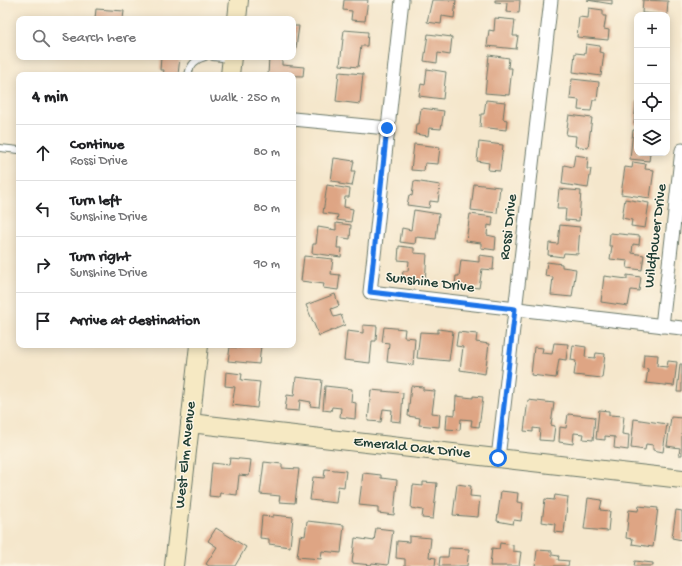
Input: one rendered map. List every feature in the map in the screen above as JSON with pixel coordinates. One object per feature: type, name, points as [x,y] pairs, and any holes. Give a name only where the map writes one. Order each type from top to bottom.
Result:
[{"type":"street","points":[[237,16],[239,0]]},
{"type":"street","name":"Sunshine Drive","points":[[402,0],[370,292],[682,328]]},
{"type":"street","name":"Rossi Drive","points":[[498,458],[551,0]]},
{"type":"street","points":[[296,119],[387,128]]},
{"type":"street","name":"Wildflower Drive","points":[[662,326],[682,150]]},
{"type":"street","name":"West Elm Avenue","points":[[174,566],[199,348]]},
{"type":"street","name":"Emerald Oak Drive","points":[[190,423],[682,479]]},
{"type":"lane","points":[[188,72],[189,67],[196,60]]},
{"type":"lane","points":[[221,60],[232,64]]},
{"type":"lane","points":[[0,148],[16,150]]},
{"type":"building","points":[[344,0],[368,0],[365,21],[351,20],[352,11],[343,10]]},
{"type":"building","points":[[432,0],[456,0],[454,18],[442,16],[441,24],[427,22]]},
{"type":"building","points":[[495,0],[520,0],[519,13],[506,12],[507,3],[495,2]]},
{"type":"building","points":[[587,0],[612,0],[612,4]]},
{"type":"building","points":[[643,0],[668,1],[667,12],[642,12]]},
{"type":"building","points":[[589,8],[603,10],[603,16],[606,16],[604,29],[609,30],[608,40],[577,37],[579,17],[588,18]]},
{"type":"building","points":[[96,9],[124,11],[123,16],[95,16]]},
{"type":"building","points":[[495,18],[515,20],[513,36],[518,36],[516,49],[487,46],[489,30],[494,31]]},
{"type":"building","points":[[296,26],[299,26],[296,48]]},
{"type":"building","points":[[344,30],[368,32],[367,46],[361,46],[358,67],[340,65]]},
{"type":"building","points":[[428,34],[452,37],[450,55],[438,53],[437,63],[424,61]]},
{"type":"building","points":[[586,44],[600,46],[599,52],[604,53],[601,76],[573,72],[575,53],[585,54]]},
{"type":"building","points":[[489,55],[509,58],[508,68],[512,68],[509,95],[485,93]]},
{"type":"building","points":[[161,60],[180,60],[178,72],[164,72],[164,70],[160,70]]},
{"type":"building","points":[[269,60],[282,60],[282,65],[304,67],[303,76],[296,76],[296,72],[268,72]]},
{"type":"building","points":[[427,69],[446,72],[443,99],[419,96],[421,84],[425,85]]},
{"type":"building","points":[[339,72],[363,74],[360,104],[336,101]]},
{"type":"building","points":[[572,79],[599,82],[597,100],[593,100],[591,111],[578,110],[579,100],[570,99]]},
{"type":"building","points":[[486,100],[505,102],[503,119],[507,120],[506,130],[480,127],[481,114],[484,114]]},
{"type":"building","points":[[421,108],[444,111],[441,129],[429,128],[428,136],[415,134],[416,124],[419,124]]},
{"type":"building","points":[[569,115],[592,118],[588,148],[575,146],[576,136],[566,135]]},
{"type":"building","points":[[634,130],[634,156],[650,156],[649,161],[630,159]]},
{"type":"building","points":[[479,142],[503,145],[500,171],[488,170],[489,163],[477,161]]},
{"type":"building","points":[[414,144],[440,147],[438,164],[425,163],[424,171],[411,170]]},
{"type":"building","points":[[575,155],[588,157],[587,169],[591,169],[588,188],[562,184],[564,165],[573,167]]},
{"type":"building","points":[[334,158],[354,161],[352,171],[355,171],[352,186],[331,181]]},
{"type":"building","points":[[633,162],[646,164],[645,169],[654,170],[650,198],[621,194],[625,167],[632,168]]},
{"type":"building","points":[[414,181],[440,185],[438,202],[430,201],[429,208],[407,205],[409,195],[412,196]]},
{"type":"building","points":[[474,184],[500,187],[497,213],[471,210]]},
{"type":"building","points":[[327,185],[350,189],[349,197],[345,197],[344,207],[353,209],[351,222],[337,220],[338,215],[323,213]]},
{"type":"building","points":[[559,189],[581,191],[579,221],[565,220],[566,209],[557,209]]},
{"type":"building","points":[[625,199],[649,203],[645,228],[631,226],[632,220],[622,218]]},
{"type":"building","points":[[414,210],[439,214],[436,239],[416,237],[415,244],[400,242],[402,228],[411,230]]},
{"type":"building","points":[[470,214],[493,217],[492,226],[488,225],[487,235],[496,237],[495,250],[481,248],[481,243],[466,241]]},
{"type":"building","points":[[336,223],[351,225],[350,239],[338,237],[337,248],[342,248],[341,257],[312,253],[313,244],[316,244],[318,227],[336,230]]},
{"type":"building","points":[[560,225],[580,227],[578,254],[564,253],[563,257],[548,255],[549,243],[558,244]]},
{"type":"building","points":[[610,233],[640,236],[639,245],[633,244],[632,253],[644,255],[642,270],[627,268],[628,261],[610,259],[612,246],[609,246]]},
{"type":"building","points":[[399,246],[414,248],[414,253],[427,254],[425,282],[402,279],[403,271],[408,271],[409,261],[398,260]]},
{"type":"building","points":[[479,255],[494,257],[493,270],[482,269],[479,288],[455,285],[456,276],[459,276],[461,260],[479,262]]},
{"type":"building","points":[[304,256],[333,259],[331,274],[340,275],[338,290],[323,288],[324,284],[301,281]]},
{"type":"building","points":[[547,262],[562,264],[562,267],[576,269],[572,297],[551,295],[553,277],[545,276]]},
{"type":"building","points":[[627,275],[641,277],[639,291],[631,290],[628,306],[601,302],[604,276],[627,279]]},
{"type":"building","points":[[335,294],[339,306],[331,309],[334,317],[341,315],[345,325],[319,336],[306,305]]},
{"type":"building","points":[[363,325],[377,326],[376,341],[372,341],[370,363],[344,360],[347,331],[363,333]]},
{"type":"building","points":[[384,327],[405,329],[404,337],[415,338],[413,365],[387,362],[389,343],[382,342]]},
{"type":"building","points":[[438,329],[453,331],[449,361],[417,358],[420,332],[438,333]]},
{"type":"building","points":[[458,332],[477,334],[476,342],[489,344],[485,374],[460,370],[463,347],[456,346]]},
{"type":"building","points":[[554,343],[568,344],[566,360],[559,359],[556,378],[531,375],[534,347],[543,348],[542,353],[552,354]]},
{"type":"building","points":[[573,345],[586,347],[585,357],[595,358],[596,353],[605,354],[602,378],[574,375],[576,361],[571,360]]},
{"type":"building","points":[[230,348],[261,348],[259,364],[228,361]]},
{"type":"building","points":[[644,354],[658,355],[657,366],[667,367],[668,361],[677,362],[674,386],[646,383],[648,369],[643,368]]},
{"type":"building","points":[[680,364],[682,364],[682,392],[677,392]]},
{"type":"building","points":[[226,372],[242,374],[241,380],[260,382],[257,408],[232,405],[235,387],[225,386]]},
{"type":"building","points":[[296,377],[322,380],[319,407],[310,406],[311,402],[300,400],[299,411],[285,410],[287,395],[294,396]]},
{"type":"building","points":[[325,386],[352,389],[351,402],[356,403],[355,419],[340,417],[341,408],[332,407],[331,411],[323,410]]},
{"type":"building","points":[[411,386],[423,387],[423,390],[435,391],[432,413],[440,414],[439,427],[419,425],[420,418],[408,416]]},
{"type":"building","points":[[371,390],[403,393],[401,422],[391,421],[392,410],[383,409],[381,422],[368,421]]},
{"type":"building","points":[[456,396],[473,398],[473,396],[483,397],[479,427],[471,426],[472,420],[461,419],[460,430],[446,429],[447,414],[455,415]]},
{"type":"building","points":[[528,400],[554,403],[551,425],[555,426],[553,441],[539,440],[540,429],[533,428],[533,432],[524,431]]},
{"type":"building","points":[[599,410],[609,411],[609,415],[624,416],[622,434],[629,435],[628,450],[614,448],[615,437],[605,436],[605,440],[596,439]]},
{"type":"building","points":[[568,414],[595,417],[593,440],[583,439],[584,434],[574,433],[573,444],[559,442],[560,427],[566,428]]},
{"type":"building","points":[[671,417],[682,418],[682,455],[679,455],[680,448],[667,446]]},
{"type":"building","points":[[634,419],[667,424],[663,452],[653,450],[653,445],[646,444],[645,450],[631,448]]},
{"type":"building","points":[[230,458],[251,460],[249,476],[239,475],[237,495],[220,493],[219,497],[209,496],[212,463],[229,465]]},
{"type":"building","points":[[264,462],[282,464],[282,468],[299,469],[295,503],[279,502],[280,496],[260,494]]},
{"type":"building","points":[[325,469],[346,471],[344,487],[338,486],[336,503],[310,500],[313,477],[324,478]]},
{"type":"building","points":[[363,473],[381,475],[381,478],[397,480],[394,515],[378,513],[378,507],[359,505]]},
{"type":"building","points":[[423,482],[437,483],[433,519],[422,518],[423,510],[411,508],[413,485],[423,486]]},
{"type":"building","points":[[457,484],[471,486],[470,496],[480,497],[478,517],[453,515]]},
{"type":"building","points":[[501,491],[518,493],[517,502],[523,503],[521,521],[514,520],[513,524],[497,521]]},
{"type":"building","points":[[555,495],[568,497],[564,533],[554,532],[555,524],[542,522],[545,499],[554,500]]},
{"type":"building","points":[[588,498],[602,500],[600,510],[610,511],[608,531],[584,529]]},
{"type":"building","points":[[639,506],[658,508],[653,547],[632,544],[633,539],[626,538],[629,510],[638,511]]},
{"type":"building","points":[[676,510],[682,511],[682,540],[672,538]]},
{"type":"building","points":[[273,515],[293,517],[290,547],[269,544],[269,539],[260,538],[262,516],[273,517]]},
{"type":"building","points":[[307,521],[344,525],[341,553],[322,551],[321,559],[297,557],[300,535],[305,536]]},
{"type":"building","points":[[216,528],[246,547],[235,566],[209,566],[206,564],[217,547],[208,541]]},
{"type":"building","points":[[376,528],[393,530],[388,565],[352,563],[355,538],[374,541]]},
{"type":"building","points":[[409,536],[431,538],[429,557],[436,558],[435,566],[405,566],[405,559],[396,558],[397,541],[409,542]]},
{"type":"building","points":[[500,543],[513,545],[513,551],[521,552],[519,566],[490,566],[492,548],[499,549]]},
{"type":"building","points":[[449,548],[469,549],[467,566],[439,566],[440,557],[448,557]]},
{"type":"building","points":[[537,550],[552,551],[552,555],[559,556],[558,560],[569,561],[568,566],[535,566]]},
{"type":"building","points":[[635,561],[653,563],[653,566],[634,566]]},
{"type":"route","points":[[387,128],[370,292],[515,309],[498,458]]}]
